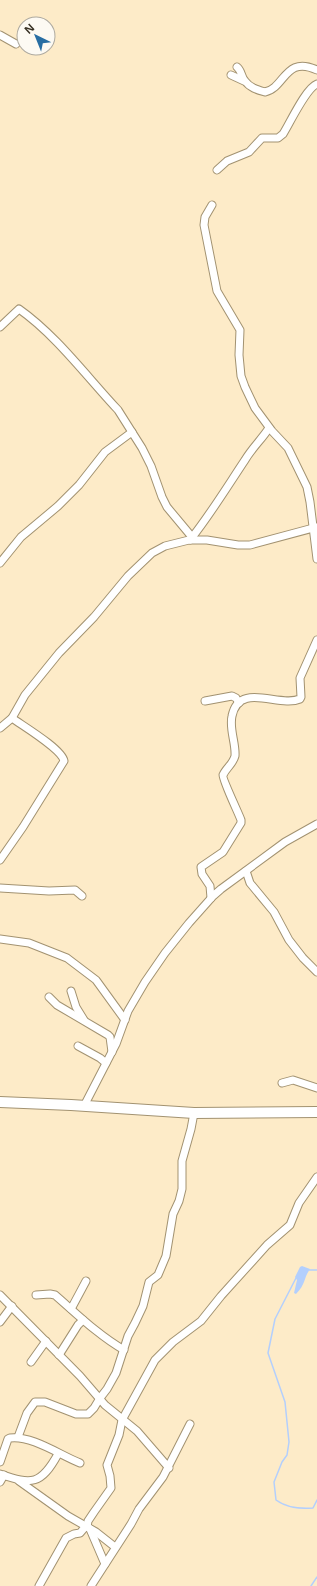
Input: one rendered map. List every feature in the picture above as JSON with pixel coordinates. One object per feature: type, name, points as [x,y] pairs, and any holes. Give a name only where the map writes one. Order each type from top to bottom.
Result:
[{"type":"street","points":[[0,35],[16,44]]},
{"type":"street","points":[[231,75],[244,81],[255,90],[265,92],[273,88],[283,76],[295,68],[303,66],[317,70]]},
{"type":"street","points":[[237,67],[240,70],[244,81]]},
{"type":"street","points":[[217,170],[226,161],[250,152],[262,138],[278,138],[283,134],[307,93],[317,84]]},
{"type":"street","points":[[212,206],[205,217],[204,225],[215,285],[221,299],[240,330],[238,355],[241,376],[255,408],[269,428],[288,448],[306,487],[315,527],[317,559]]},
{"type":"street","points":[[0,327],[19,309],[26,313],[49,335],[118,410],[151,466],[167,508],[191,538]]},
{"type":"street","points":[[191,538],[205,521],[245,459],[269,428]]},
{"type":"street","points":[[0,563],[21,536],[54,510],[80,485],[105,452],[132,432]]},
{"type":"street","points":[[0,728],[12,718],[25,695],[59,653],[94,617],[123,581],[147,556],[158,549],[191,538],[238,545],[250,544],[315,527]]},
{"type":"street","points":[[211,898],[210,886],[202,874],[201,867],[223,852],[241,823],[230,792],[223,779],[223,775],[234,761],[235,756],[232,717],[242,700],[250,698],[292,701],[300,699],[300,678],[317,640]]},
{"type":"street","points":[[205,701],[232,696],[236,698],[239,703]]},
{"type":"street","points":[[0,860],[23,827],[64,761],[60,754],[46,742],[12,718]]},
{"type":"street","points":[[84,1106],[112,1053],[125,1020],[145,982],[165,953],[211,898],[285,842],[317,824]]},
{"type":"street","points":[[246,871],[250,883],[274,912],[289,940],[303,958],[317,972]]},
{"type":"street","points":[[0,888],[49,891],[75,890],[82,896]]},
{"type":"street","points":[[0,939],[29,943],[67,958],[96,980],[125,1020]]},
{"type":"street","points":[[71,991],[76,1007],[84,1020]]},
{"type":"street","points":[[49,997],[57,1005],[108,1035],[110,1037],[112,1053]]},
{"type":"street","points":[[78,1046],[106,1063]]},
{"type":"street","points":[[282,1083],[293,1080],[317,1088]]},
{"type":"street","points":[[0,1102],[194,1113],[317,1112]]},
{"type":"street","points":[[18,1437],[27,1413],[35,1402],[45,1402],[76,1414],[88,1414],[94,1408],[112,1381],[128,1336],[136,1323],[143,1306],[149,1282],[158,1275],[166,1256],[173,1214],[179,1202],[182,1189],[182,1161],[194,1113]]},
{"type":"street","points":[[106,1564],[88,1527],[88,1521],[111,1488],[107,1465],[119,1435],[122,1420],[158,1356],[173,1342],[201,1322],[221,1296],[267,1244],[290,1225],[299,1203],[317,1177]]},
{"type":"street","points":[[71,1309],[86,1281]]},
{"type":"street","points":[[36,1295],[53,1294],[104,1338],[124,1350]]},
{"type":"street","points":[[0,1295],[122,1420],[137,1431],[169,1468]]},
{"type":"street","points":[[0,1322],[12,1306]]},
{"type":"street","points":[[59,1356],[78,1325],[83,1320]]},
{"type":"street","points":[[31,1362],[46,1341]]},
{"type":"street","points":[[91,1586],[139,1509],[169,1468],[171,1460],[190,1424]]},
{"type":"street","points":[[0,1462],[8,1439],[18,1437],[80,1463]]},
{"type":"street","points":[[0,1482],[2,1474],[24,1481],[41,1478],[51,1467],[58,1454]]},
{"type":"street","points":[[19,1480],[68,1516],[88,1527],[115,1547]]},
{"type":"street","points":[[39,1586],[66,1538],[80,1533],[88,1527]]},
{"type":"water","points":[[302,1266],[310,1269],[296,1294],[294,1293],[297,1280],[295,1277]]},
{"type":"waterway","points":[[309,1270],[317,1270]]},
{"type":"waterway","points":[[296,1278],[275,1319],[268,1353],[285,1402],[289,1442],[287,1455],[282,1462],[274,1482],[276,1500],[284,1505],[298,1508],[313,1508],[317,1500]]},
{"type":"waterway","points":[[311,1586],[317,1577]]}]
